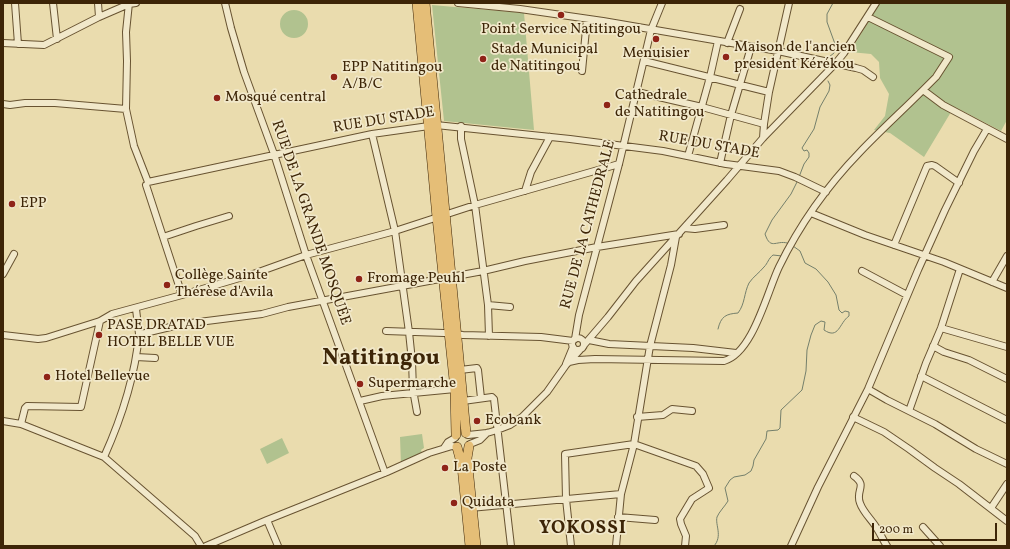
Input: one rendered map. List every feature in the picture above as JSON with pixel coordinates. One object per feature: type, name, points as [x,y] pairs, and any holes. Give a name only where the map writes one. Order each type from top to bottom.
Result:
[{"type":"highway","points":[[417,3],[432,125],[453,334],[456,442],[462,466],[476,546]]},
{"type":"highway","points":[[425,3],[432,125]]},
{"type":"highway","points":[[453,334],[460,370],[467,434],[471,440],[467,458],[470,508],[470,546]]},
{"type":"highway","points":[[456,442],[460,433],[467,434]]},
{"type":"highway","points":[[456,442],[464,449],[469,445]]},
{"type":"street","points":[[15,3],[18,44]]},
{"type":"street","points":[[54,3],[57,39]]},
{"type":"street","points":[[98,3],[99,17]]},
{"type":"street","points":[[3,43],[44,45],[99,17],[129,4],[136,3]]},
{"type":"street","name":"RUE DE LA GRANDE MOSQUÉE","points":[[225,3],[230,28],[244,72],[274,154],[306,255],[385,473]]},
{"type":"street","points":[[458,3],[520,6],[778,51],[863,70],[873,77]]},
{"type":"street","name":"RUE DE LA CATHEDRALE","points":[[567,364],[574,342],[579,315],[624,145],[651,30],[662,3]]},
{"type":"street","points":[[763,138],[769,92],[789,3]]},
{"type":"street","points":[[467,434],[487,433],[498,430],[514,422],[528,412],[551,388],[567,364],[589,340],[636,281],[763,138],[835,64],[868,18],[876,3]]},
{"type":"street","name":"RUE DU STADE","points":[[129,4],[126,32],[126,109],[134,146],[148,182],[372,134],[432,125],[461,126],[624,145],[720,163],[779,171],[800,179],[826,192]]},
{"type":"street","points":[[727,43],[740,9]]},
{"type":"street","points":[[582,71],[587,18]]},
{"type":"street","points":[[567,364],[583,359],[724,361],[731,358],[736,353],[754,328],[785,256],[811,213],[826,192],[859,152],[936,76],[949,57],[868,18]]},
{"type":"street","points":[[688,156],[710,78],[718,41]]},
{"type":"street","points":[[720,163],[731,115],[751,47]]},
{"type":"street","points":[[644,61],[769,92]]},
{"type":"street","points":[[922,90],[943,105],[1007,139]]},
{"type":"street","points":[[637,92],[702,107],[764,124]]},
{"type":"street","points":[[3,104],[55,103],[126,109]]},
{"type":"street","points":[[461,126],[461,139],[475,205],[488,304],[489,336]]},
{"type":"street","points":[[791,546],[868,389],[924,256],[958,183],[987,129]]},
{"type":"street","points":[[372,134],[395,231],[409,332],[412,360],[412,382],[416,412]]},
{"type":"street","points":[[525,191],[531,172],[550,137]]},
{"type":"street","points":[[3,335],[38,339],[100,320],[112,314],[136,309],[253,274],[306,255],[395,231],[475,205],[619,164]]},
{"type":"street","points":[[894,245],[927,166],[935,166],[958,183]]},
{"type":"street","points":[[146,185],[182,295]]},
{"type":"street","points":[[811,213],[850,230],[960,269],[1007,288]]},
{"type":"street","points":[[163,237],[230,216]]},
{"type":"street","points":[[684,228],[695,229],[724,225]]},
{"type":"street","points":[[139,334],[183,324],[262,314],[597,247],[677,235]]},
{"type":"street","points":[[616,546],[618,517],[634,444],[650,346],[671,265],[677,235]]},
{"type":"street","points":[[3,274],[14,254]]},
{"type":"street","points":[[992,282],[1007,256]]},
{"type":"street","points":[[908,411],[941,328],[960,269]]},
{"type":"street","points":[[862,271],[907,295]]},
{"type":"street","points":[[488,304],[510,307]]},
{"type":"street","points":[[104,457],[126,401],[136,357],[139,334],[136,309]]},
{"type":"street","points":[[21,424],[25,408],[27,406],[81,407],[100,320]]},
{"type":"street","points":[[941,328],[1007,347]]},
{"type":"street","points":[[386,331],[540,337],[574,342]]},
{"type":"street","points":[[574,342],[578,338],[582,340],[582,348]]},
{"type":"street","points":[[589,340],[609,344],[693,348],[736,353]]},
{"type":"street","points":[[574,342],[575,349],[582,348]]},
{"type":"street","points":[[933,346],[944,352],[969,360],[1007,379]]},
{"type":"street","points":[[136,357],[155,358]]},
{"type":"street","points":[[460,370],[477,368],[481,398]]},
{"type":"street","points":[[921,376],[1007,420]]},
{"type":"street","points":[[360,401],[382,396],[455,389]]},
{"type":"street","points":[[868,389],[935,424],[976,449],[1007,464]]},
{"type":"street","points":[[463,401],[493,398],[511,546]]},
{"type":"street","points":[[638,417],[663,415],[672,409],[692,411]]},
{"type":"street","points":[[853,417],[891,437],[959,484],[1007,521]]},
{"type":"street","points":[[3,421],[21,424],[104,457],[195,536],[201,546]]},
{"type":"street","points":[[469,445],[480,440],[487,433]]},
{"type":"street","points":[[206,546],[444,448],[448,442],[456,442]]},
{"type":"street","points":[[571,546],[566,499],[566,454],[634,444],[696,466],[703,474],[709,488],[708,490],[692,499],[680,519],[680,524],[686,536],[685,546]]},
{"type":"street","points":[[854,476],[861,483],[862,487],[858,498],[862,507],[877,528],[887,546]]},
{"type":"street","points":[[991,508],[1007,484]]},
{"type":"street","points":[[470,508],[622,494]]},
{"type":"street","points":[[618,517],[655,520]]},
{"type":"street","points":[[267,520],[278,546]]},
{"type":"street","points":[[923,526],[940,546]]},
{"type":"green space","points":[[880,3],[1007,3],[1007,120],[1001,131],[955,107],[924,157],[890,133],[874,130],[885,116],[889,94],[880,78],[879,62],[871,54],[850,52]]},
{"type":"green space","name":"Stade Municipal de Natitingou","points":[[432,5],[524,13],[534,130],[444,121]]},
{"type":"green space","points":[[294,10],[304,14],[308,24],[304,34],[294,38],[284,34],[280,24],[284,14]]},
{"type":"green space","points":[[422,434],[424,448],[421,450],[423,455],[401,465],[400,437]]},
{"type":"green space","points":[[282,438],[289,453],[267,464],[260,449]]},
{"type":"waterway","points":[[829,57],[834,53],[835,44],[827,22],[827,14],[833,3]]},
{"type":"waterway","points":[[799,177],[804,164],[809,157],[807,150],[804,151],[802,148],[814,129],[820,107],[829,91],[830,85],[828,81]]},
{"type":"waterway","points":[[790,244],[781,242],[775,244],[772,243],[767,239],[765,234],[772,220],[791,194],[797,182]]},
{"type":"waterway","points":[[714,546],[718,538],[717,517],[728,501],[725,488],[734,477],[745,475],[751,471],[754,460],[766,439],[767,431],[778,430],[780,428],[781,410],[802,390],[806,371],[807,350],[815,325],[821,321],[825,322],[824,330],[829,333],[833,333],[836,332],[849,316],[849,312],[845,311],[842,313],[839,310],[836,295],[828,282],[816,269],[805,263],[800,251],[793,246]]},
{"type":"waterway","points":[[718,329],[722,318],[730,314],[738,313],[742,306],[749,283],[765,266],[771,256],[782,256]]},
{"type":"place","name":"Point Service Natitingou","points":[[561,15]]},
{"type":"place","name":"Menuisier","points":[[656,39]]},
{"type":"place","name":"Maison de l'ancien president Kérékou","points":[[726,57]]},
{"type":"place","name":"Stade Municipal de Natitingou","points":[[483,59]]},
{"type":"place","name":"EPP Natitingou A/B/C","points":[[334,77]]},
{"type":"place","name":"Mosqué central","points":[[217,98]]},
{"type":"place","name":"Cathedrale de Natitingou","points":[[607,105]]},
{"type":"place","name":"EPP","points":[[12,204]]},
{"type":"place","name":"Fromage Peuhl","points":[[359,279]]},
{"type":"place","name":"Collège Sainte Thérèse d'Avila","points":[[167,285]]},
{"type":"place","name":"PASE DRATAD HOTEL BELLE VUE","points":[[99,335]]},
{"type":"place","name":"Hotel Bellevue","points":[[47,377]]},
{"type":"place","name":"Supermarche","points":[[360,384]]},
{"type":"place","name":"Ecobank","points":[[477,421]]},
{"type":"place","name":"La Poste","points":[[445,468]]},
{"type":"place","name":"Quidata","points":[[454,503]]},
{"type":"district","name":"Natitingou","points":[[381,360]]},
{"type":"district","name":"YOKOSSI","points":[[583,530]]}]
